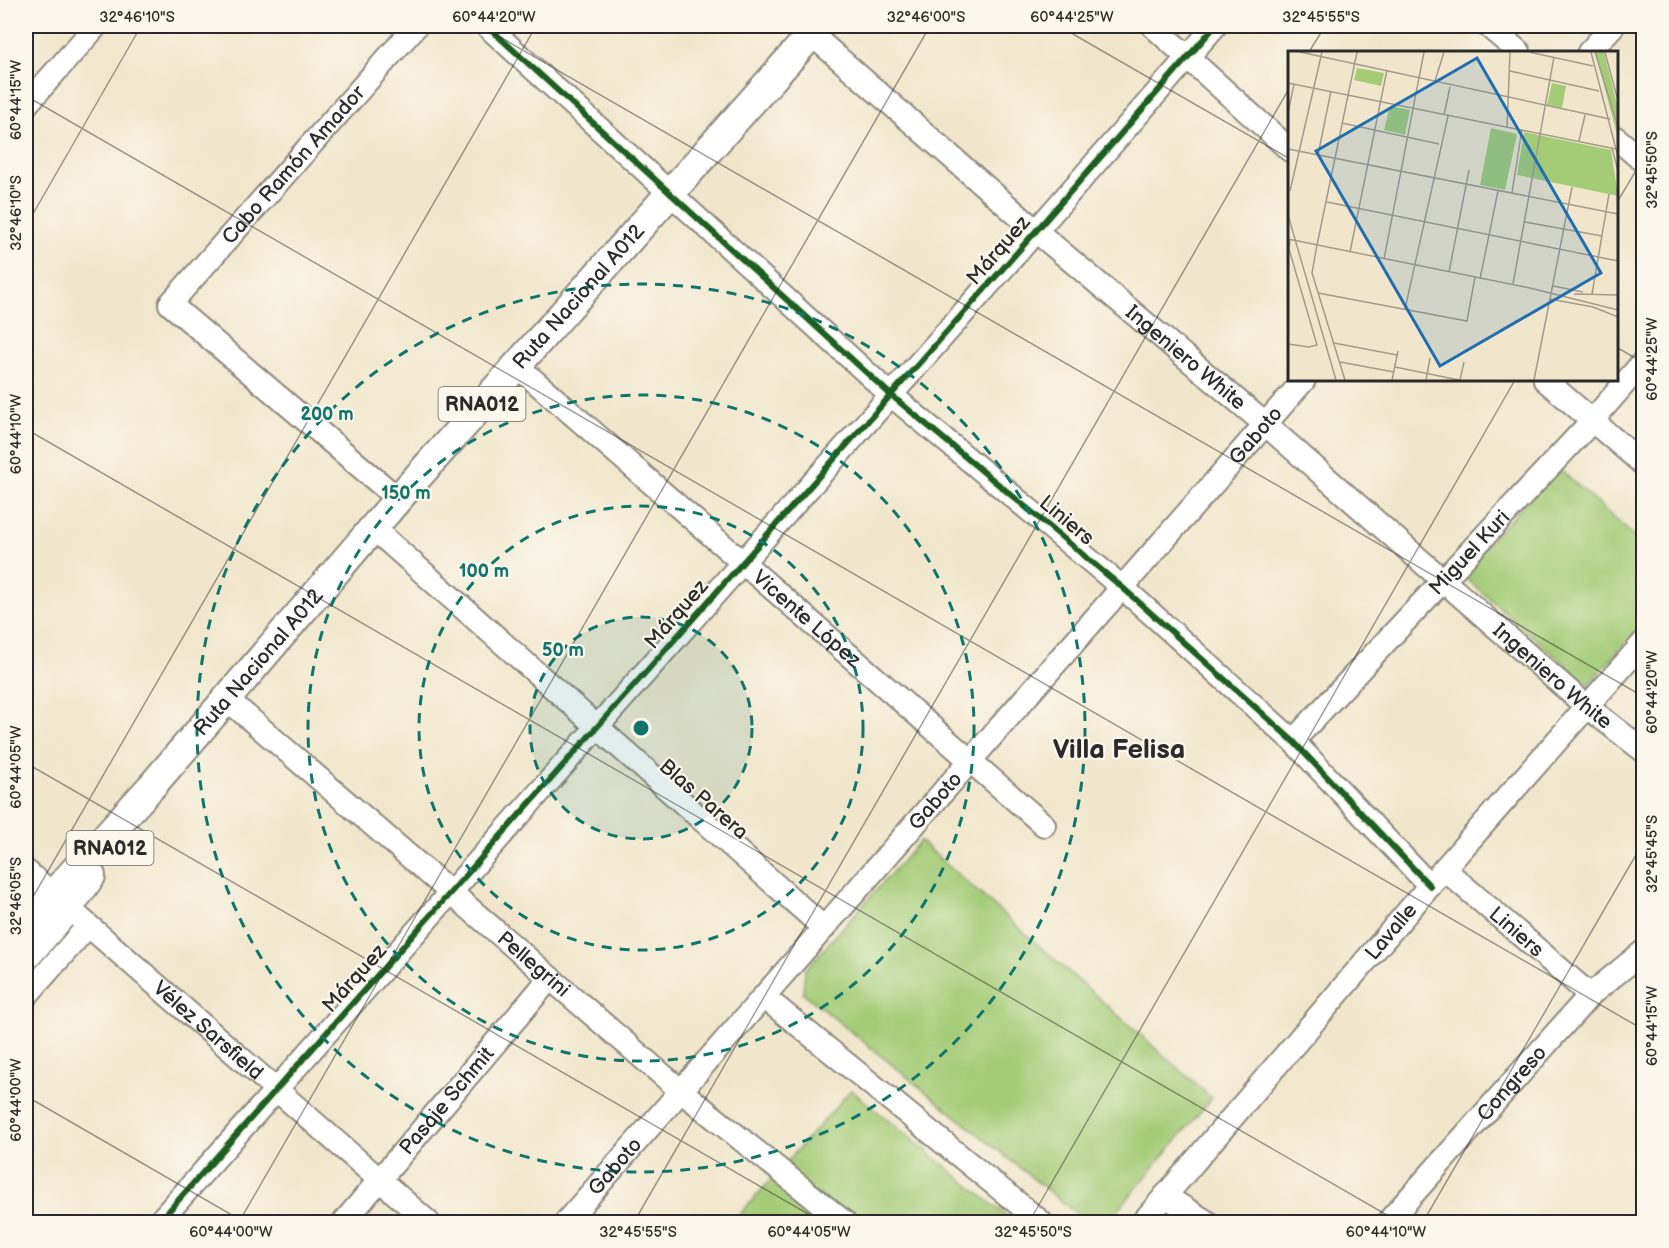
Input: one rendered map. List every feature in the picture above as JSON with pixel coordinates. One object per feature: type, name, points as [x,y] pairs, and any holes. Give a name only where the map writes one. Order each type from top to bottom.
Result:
[{"type":"main road","name":"Ruta Nacional A012","points":[[26,956],[69,910],[151,787],[228,700],[373,528],[815,30]]},
{"type":"main road","name":"Ruta Nacional A012","points":[[26,924],[69,910]]},
{"type":"street","points":[[26,105],[96,26]]},
{"type":"street","name":"Cabo Ramón Amador","points":[[399,499],[170,304],[416,26]]},
{"type":"street","name":"Liniers","points":[[487,26],[891,395],[1123,588],[1293,741],[1430,886]]},
{"type":"street","points":[[1153,26],[1288,148]]},
{"type":"street","name":"Márquez","points":[[159,1222],[1215,26]]},
{"type":"street","points":[[1488,26],[1518,51]]},
{"type":"street","points":[[1590,51],[1613,26]]},
{"type":"street","name":"Ingeniero White","points":[[815,30],[1036,231],[1266,424],[1586,706],[1644,750]]},
{"type":"street","points":[[1618,139],[1644,162]]},
{"type":"street","name":"Miguel Kuri","points":[[1293,741],[1592,420],[1644,361]]},
{"type":"street","name":"Vicente López","points":[[516,365],[1044,825]]},
{"type":"street","name":"Gaboto","points":[[566,1222],[1303,381]]},
{"type":"street","points":[[1546,381],[1644,465]]},
{"type":"street","name":"Blas Parera","points":[[373,528],[824,928]]},
{"type":"street","name":"Lavalle","points":[[1143,1222],[1444,869],[1644,642]]},
{"type":"street","name":"Pellegrini","points":[[228,700],[681,1091],[844,1222]]},
{"type":"street","name":"Liniers","points":[[1444,869],[1590,995]]},
{"type":"street","name":"Vélez Sarsfield","points":[[26,872],[428,1222]]},
{"type":"street","points":[[26,996],[69,910]]},
{"type":"street","name":"Congreso","points":[[1388,1222],[1590,995],[1644,951]]},
{"type":"street","name":"Pasaje Schmit","points":[[344,1222],[550,978]]},
{"type":"street","points":[[764,997],[1041,1222]]},
{"type":"street","points":[[1165,1196],[1207,1222]]},
{"type":"green space","points":[[1558,468],[1643,544],[1643,623],[1588,685],[1460,573]]},
{"type":"green space","points":[[920,841],[1212,1098],[1108,1222],[1087,1222],[803,993],[805,970]]},
{"type":"green space","points":[[851,1090],[1014,1222],[733,1222]]},
{"type":"cycle path","points":[[487,26],[891,395],[1123,588],[1293,741],[1430,886]]},
{"type":"cycle path","points":[[159,1222],[1215,26]]},
{"type":"district","name":"Villa Felisa","points":[[1119,749]]}]
